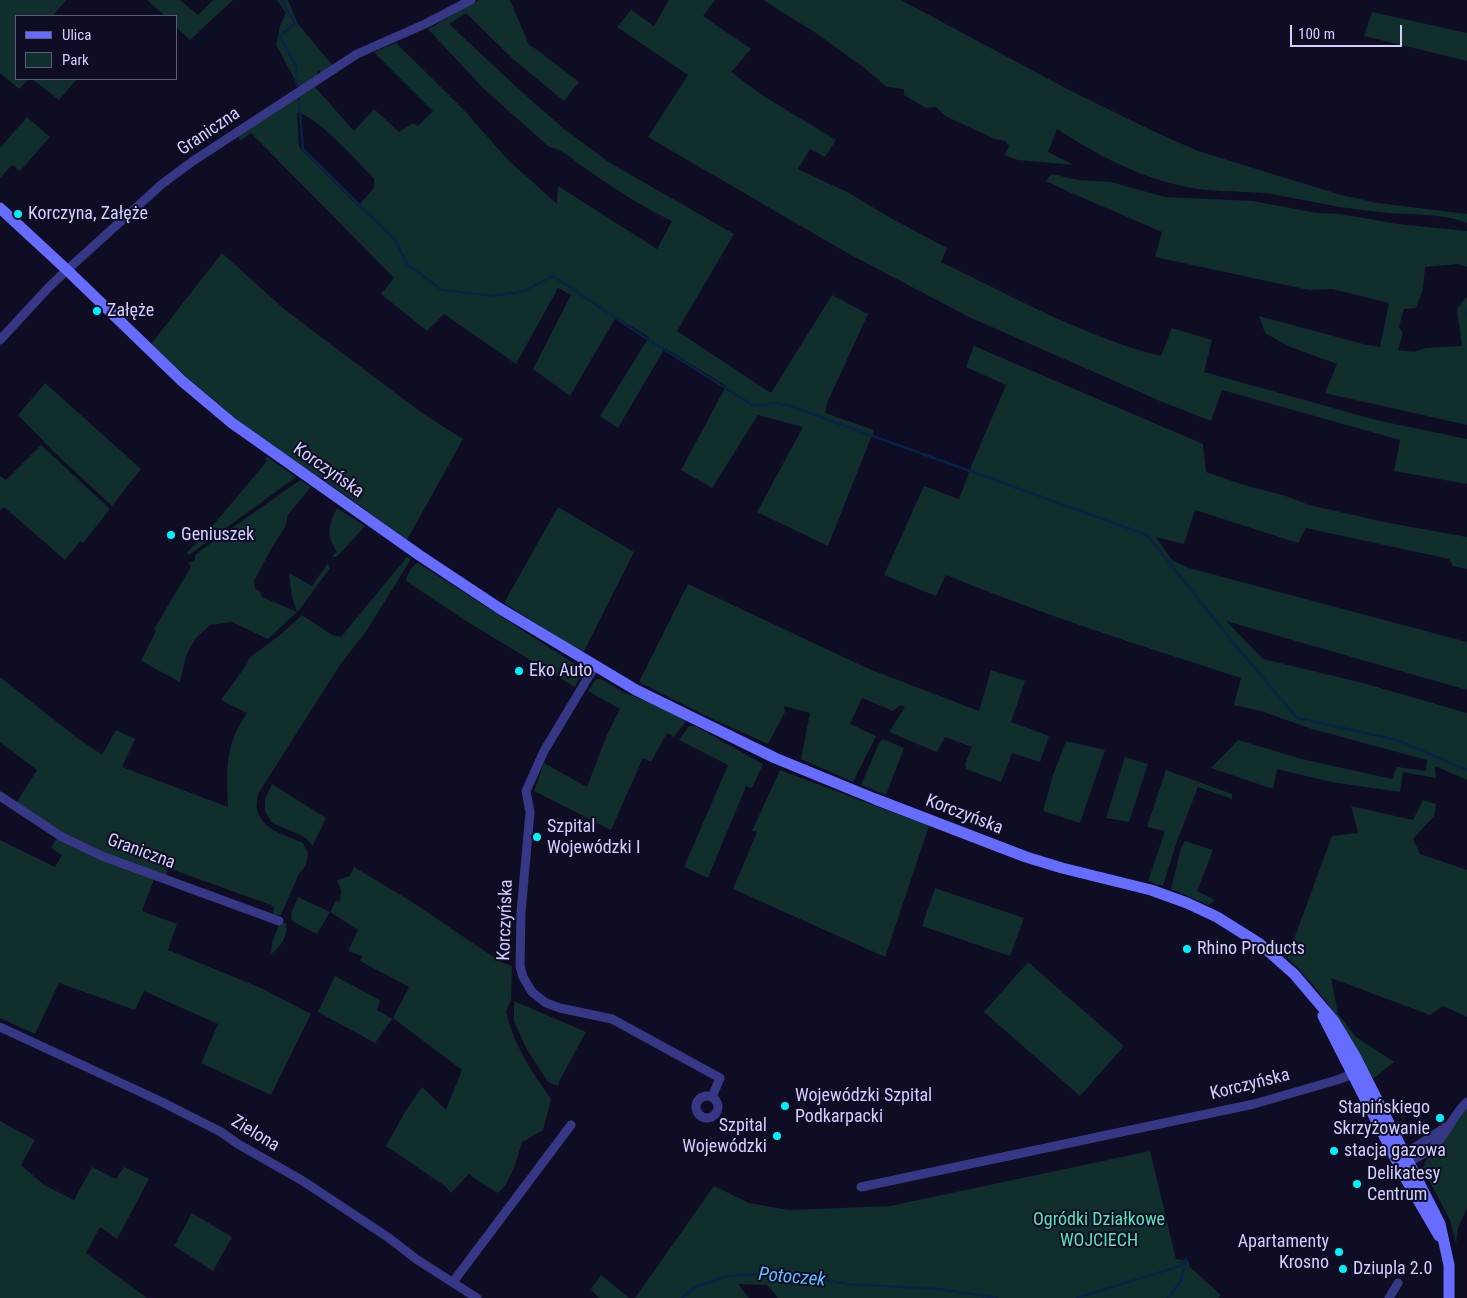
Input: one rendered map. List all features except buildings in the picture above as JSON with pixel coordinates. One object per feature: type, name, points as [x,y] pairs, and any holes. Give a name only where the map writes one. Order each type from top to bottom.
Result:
[{"type":"main road","name":"Korczyńska","points":[[0,208],[182,381],[232,423],[419,555],[500,608],[636,690],[775,758],[875,799],[1062,868],[1152,890],[1218,917],[1260,944],[1294,974],[1313,997],[1408,1158],[1438,1218],[1450,1271],[1449,1298]]},
{"type":"main road","name":"Korczyńska","points":[[1358,1072],[1398,1163],[1446,1251]]},
{"type":"street","name":"Graniczna","points":[[0,340],[67,270],[162,184],[193,161],[356,54],[425,24],[471,0]]},
{"type":"street","name":"Korczyńska","points":[[595,666],[544,751],[526,791],[530,812],[521,912],[520,966],[523,977],[532,992],[546,1003],[560,1008],[612,1019],[720,1078],[712,1097]]},
{"type":"street","name":"Graniczna","points":[[0,796],[62,837],[102,856],[279,921]]},
{"type":"street","name":"Zielona","points":[[0,1027],[221,1132],[238,1144],[303,1180],[416,1259],[477,1298]]},
{"type":"street","name":"Korczyńska","points":[[861,1187],[1254,1104],[1358,1072]]},
{"type":"street","points":[[1398,1163],[1437,1142],[1467,1102]]},
{"type":"street","points":[[452,1282],[571,1125]]},
{"type":"street","points":[[1389,1298],[1398,1283]]},
{"type":"green space","points":[[0,0],[66,0],[54,15],[15,15],[15,80],[28,80],[19,89],[0,73]]},
{"type":"green space","points":[[147,0],[180,0],[198,15],[213,0],[233,0],[190,40],[178,29],[178,15],[164,15]]},
{"type":"green space","points":[[277,0],[288,0],[298,24],[333,66],[322,73],[318,70],[317,75],[299,87],[276,45],[280,26],[286,13]]},
{"type":"green space","points":[[479,0],[510,0],[529,45],[579,82],[564,101],[514,60],[466,13],[449,24],[564,129],[610,163],[734,234],[677,331],[771,393],[832,295],[868,314],[827,403],[825,413],[874,430],[828,546],[757,512],[803,427],[758,415],[712,488],[681,470],[726,386],[665,348],[618,428],[600,416],[649,337],[616,317],[570,396],[533,369],[571,295],[558,288],[516,364],[444,314],[427,331],[381,294],[394,278],[251,133],[240,141],[238,135],[314,86],[354,131],[374,109],[399,132],[413,123],[418,126],[433,111],[374,52],[396,43],[462,108],[507,159],[557,204],[558,186],[657,249],[672,221],[627,196],[563,152],[549,147],[483,88],[428,29]],"holes":[[[297,113],[326,130],[374,178],[374,188],[358,206],[299,147]]]},
{"type":"green space","points":[[669,0],[715,0],[703,16],[751,49],[731,72],[765,97],[836,140],[825,157],[810,149],[798,169],[849,193],[947,248],[941,262],[1049,315],[1132,348],[1161,356],[1172,328],[1212,340],[1204,372],[1376,420],[1467,439],[1467,484],[1394,471],[1400,440],[1222,390],[1211,421],[1160,401],[969,317],[849,254],[648,137],[688,75],[617,27],[631,10],[654,26]]},
{"type":"green space","points":[[763,0],[901,0],[1071,91],[1198,151],[1341,195],[1378,203],[1467,214],[1467,223],[1446,217],[1345,208],[1272,194],[1187,187],[1147,176],[1110,160],[1057,129],[1048,152],[1074,165],[1018,160],[1004,155],[1009,146],[1005,141],[995,139],[945,116],[936,107],[926,108],[904,95],[904,89],[887,87],[816,33]]},
{"type":"green space","points":[[1372,12],[1467,33],[1467,61],[1364,36]]},
{"type":"green space","points":[[33,80],[76,80],[59,100]]},
{"type":"green space","points":[[27,117],[50,137],[20,171],[12,165],[0,178],[0,148]]},
{"type":"green space","points":[[1052,174],[1078,180],[1111,182],[1165,197],[1253,201],[1317,213],[1340,214],[1397,224],[1467,231],[1467,267],[1458,264],[1425,267],[1423,289],[1416,308],[1404,309],[1399,327],[1403,333],[1398,350],[1414,352],[1425,348],[1462,346],[1457,309],[1467,296],[1467,425],[1325,393],[1337,364],[1288,346],[1265,333],[1259,316],[1380,347],[1389,303],[1332,289],[1309,290],[1155,257],[1162,232],[1046,181]]},
{"type":"green space","points":[[222,253],[284,309],[422,413],[463,439],[407,540],[344,494],[252,432],[191,381],[151,344]]},
{"type":"green space","points":[[974,346],[1203,444],[1206,472],[1244,485],[1286,496],[1309,505],[1384,522],[1467,537],[1467,569],[1453,566],[1449,559],[1306,528],[1298,543],[1195,510],[1184,544],[1156,537],[1172,560],[1189,568],[1467,642],[1467,690],[1226,621],[1263,659],[1363,683],[1467,713],[1467,780],[1435,766],[1436,778],[1403,772],[1400,792],[1331,782],[1277,769],[1273,789],[1211,768],[1238,740],[1302,759],[1392,779],[1397,767],[1426,771],[1427,760],[1312,729],[1261,711],[1234,705],[1241,678],[1056,617],[946,575],[936,596],[884,575],[924,486],[959,499],[1006,385],[966,367]]},
{"type":"green space","points":[[45,383],[141,469],[112,506],[54,452],[18,415]]},
{"type":"green space","points":[[41,445],[110,509],[83,543],[80,541],[65,560],[4,507],[0,510],[0,476],[6,480]]},
{"type":"green space","points":[[267,457],[296,477],[189,555],[186,553],[203,537],[267,461],[265,458]]},
{"type":"green space","points":[[300,480],[311,487],[288,515],[285,527],[254,581],[255,588],[262,597],[297,612],[268,639],[232,622],[210,625],[196,638],[186,656],[180,682],[141,661],[156,631],[154,629],[191,567],[188,563],[195,560],[195,555]]},
{"type":"green space","points":[[558,507],[634,552],[583,653],[504,603]]},
{"type":"green space","points":[[337,508],[365,526],[337,557],[332,557],[337,551],[331,540],[329,530]]},
{"type":"green space","points":[[407,557],[411,559],[367,630],[340,665],[258,794],[257,809],[264,822],[276,831],[303,843],[308,853],[306,865],[299,874],[281,915],[273,915],[274,907],[268,904],[168,868],[166,877],[92,848],[59,832],[16,803],[37,770],[0,742],[0,677],[102,755],[116,730],[135,739],[122,767],[228,807],[228,758],[234,736],[247,713],[221,700],[247,664],[249,658],[280,635],[302,615],[332,635],[341,637]]},
{"type":"green space","points":[[328,563],[330,568],[297,612],[292,597],[289,573],[312,586]]},
{"type":"green space","points":[[418,563],[578,666],[582,671],[575,687],[466,621],[406,581],[410,570]]},
{"type":"green space","points":[[688,584],[869,669],[979,711],[991,670],[1025,681],[1011,722],[1049,736],[1040,762],[1012,753],[1001,782],[966,769],[965,764],[972,747],[945,737],[937,752],[889,732],[905,707],[900,705],[893,711],[862,698],[850,724],[876,736],[853,782],[801,759],[810,713],[784,706],[785,712],[768,744],[704,715],[639,682]]},
{"type":"green space","points":[[596,679],[601,679],[621,691],[686,718],[684,724],[674,737],[667,733],[651,762],[643,758],[611,830],[534,791],[544,763],[587,787],[607,735],[620,709],[588,691]]},
{"type":"green space","points":[[689,726],[695,726],[763,764],[752,788],[746,786],[708,878],[684,867],[728,765],[679,740]]},
{"type":"green space","points":[[883,739],[904,748],[886,795],[861,785],[879,743]]},
{"type":"green space","points":[[1066,741],[1105,750],[1080,823],[1043,811],[1053,775]]},
{"type":"green space","points":[[1125,757],[1148,764],[1129,822],[1106,818]]},
{"type":"green space","points":[[780,770],[929,826],[885,957],[733,889],[757,832],[752,831]]},
{"type":"green space","points":[[1166,770],[1232,794],[1232,799],[1198,787],[1178,838],[1163,885],[1157,885],[1148,881],[1165,831],[1147,827]]},
{"type":"green space","points":[[272,784],[326,818],[313,845],[303,836],[272,823],[265,811],[265,799]]},
{"type":"green space","points":[[1423,800],[1436,804],[1434,816],[1413,839],[1420,854],[1467,870],[1467,1017],[1443,1006],[1430,1015],[1331,978],[1338,1014],[1356,1037],[1394,1062],[1373,1079],[1335,1015],[1313,985],[1287,958],[1332,836],[1358,833],[1351,806],[1413,820]]},
{"type":"green space","points":[[57,837],[155,877],[142,911],[177,924],[168,950],[261,988],[311,1014],[271,1095],[201,1063],[218,1024],[144,991],[135,1010],[59,983],[35,1034],[0,1018],[0,840],[55,867],[62,855],[51,848]]},
{"type":"green space","points":[[1185,841],[1213,850],[1197,891],[1215,900],[1208,905],[1171,889],[1181,848]]},
{"type":"green space","points":[[354,867],[409,900],[501,962],[512,966],[511,1000],[506,1011],[509,1024],[518,1047],[551,1099],[543,1130],[522,1142],[510,1176],[498,1193],[469,1174],[451,1193],[445,1186],[386,1146],[422,1087],[446,1110],[462,1070],[393,1018],[409,987],[360,961],[362,956],[348,951],[358,930],[330,912],[336,901],[340,902],[341,891],[337,880],[350,876]]},
{"type":"green space","points":[[935,888],[1024,918],[1010,956],[922,926]]},
{"type":"green space","points":[[298,897],[330,912],[317,934],[292,921],[291,914]]},
{"type":"green space","points":[[280,923],[286,923],[285,937],[281,945],[271,954],[272,942]]},
{"type":"green space","points":[[1028,962],[1124,1046],[1080,1096],[984,1012]]},
{"type":"green space","points":[[335,976],[380,1000],[377,1010],[392,1019],[375,1043],[318,1012]]},
{"type":"green space","points":[[514,1001],[586,1032],[558,1086],[548,1082],[526,1048],[514,1021]]},
{"type":"green space","points":[[1467,1108],[1467,1208],[1458,1228],[1456,1244],[1450,1220],[1423,1169],[1425,1162],[1430,1156],[1428,1154]]},
{"type":"green space","points":[[0,1121],[35,1140],[21,1165],[44,1185],[74,1200],[92,1167],[116,1179],[124,1167],[149,1179],[117,1239],[100,1227],[86,1253],[147,1298],[0,1298]]},
{"type":"green space","name":"Ogródki Działkowe WOJCIECH","points":[[1150,1151],[1176,1259],[1188,1261],[1190,1267],[1221,1295],[1218,1298],[778,1298],[767,1285],[738,1284],[749,1298],[635,1298],[714,1186],[749,1203],[789,1210],[890,1206]]},
{"type":"green space","points":[[192,1213],[232,1237],[213,1271],[174,1246]]},
{"type":"green space","points":[[601,1275],[629,1298],[599,1298],[591,1289]]},
{"type":"waterway","points":[[281,0],[295,23],[280,36],[296,67],[297,86]]},
{"type":"waterway","points":[[299,99],[303,149],[395,240],[407,264],[442,290],[494,296],[524,291],[553,276],[638,333],[754,406],[777,403],[790,406],[1147,535],[1227,635],[1297,718],[1397,740],[1467,770]]},
{"type":"waterway","points":[[1467,310],[1467,315]]},
{"type":"waterway","name":"Potoczek","points":[[1077,1298],[1180,1266],[1186,1259]]},
{"type":"waterway","points":[[1168,1298],[1181,1281],[1186,1260]]},
{"type":"waterway","name":"Potoczek","points":[[682,1298],[694,1288],[723,1277],[757,1274],[806,1276],[847,1284],[939,1289],[997,1298]]},
{"type":"place","name":"Korczyna, Załęże","points":[[18,214]]},
{"type":"place","name":"Załęże","points":[[97,311]]},
{"type":"place","name":"Geniuszek","points":[[171,535]]},
{"type":"place","name":"Eko Auto","points":[[519,671]]},
{"type":"place","name":"Szpital Wojewódzki I","points":[[537,837]]},
{"type":"place","name":"Rhino Products","points":[[1187,949]]},
{"type":"place","name":"Wojewódzki Szpital Podkarpacki","points":[[785,1106]]},
{"type":"place","name":"Stapińskiego Skrzyżowanie","points":[[1440,1118]]},
{"type":"place","name":"Szpital Wojewódzki","points":[[777,1136]]},
{"type":"place","name":"stacja gazowa","points":[[1334,1151]]},
{"type":"place","name":"Delikatesy Centrum","points":[[1357,1184]]},
{"type":"place","name":"Apartamenty Krosno","points":[[1339,1252]]},
{"type":"place","name":"Dziupla 2.0","points":[[1343,1269]]}]
